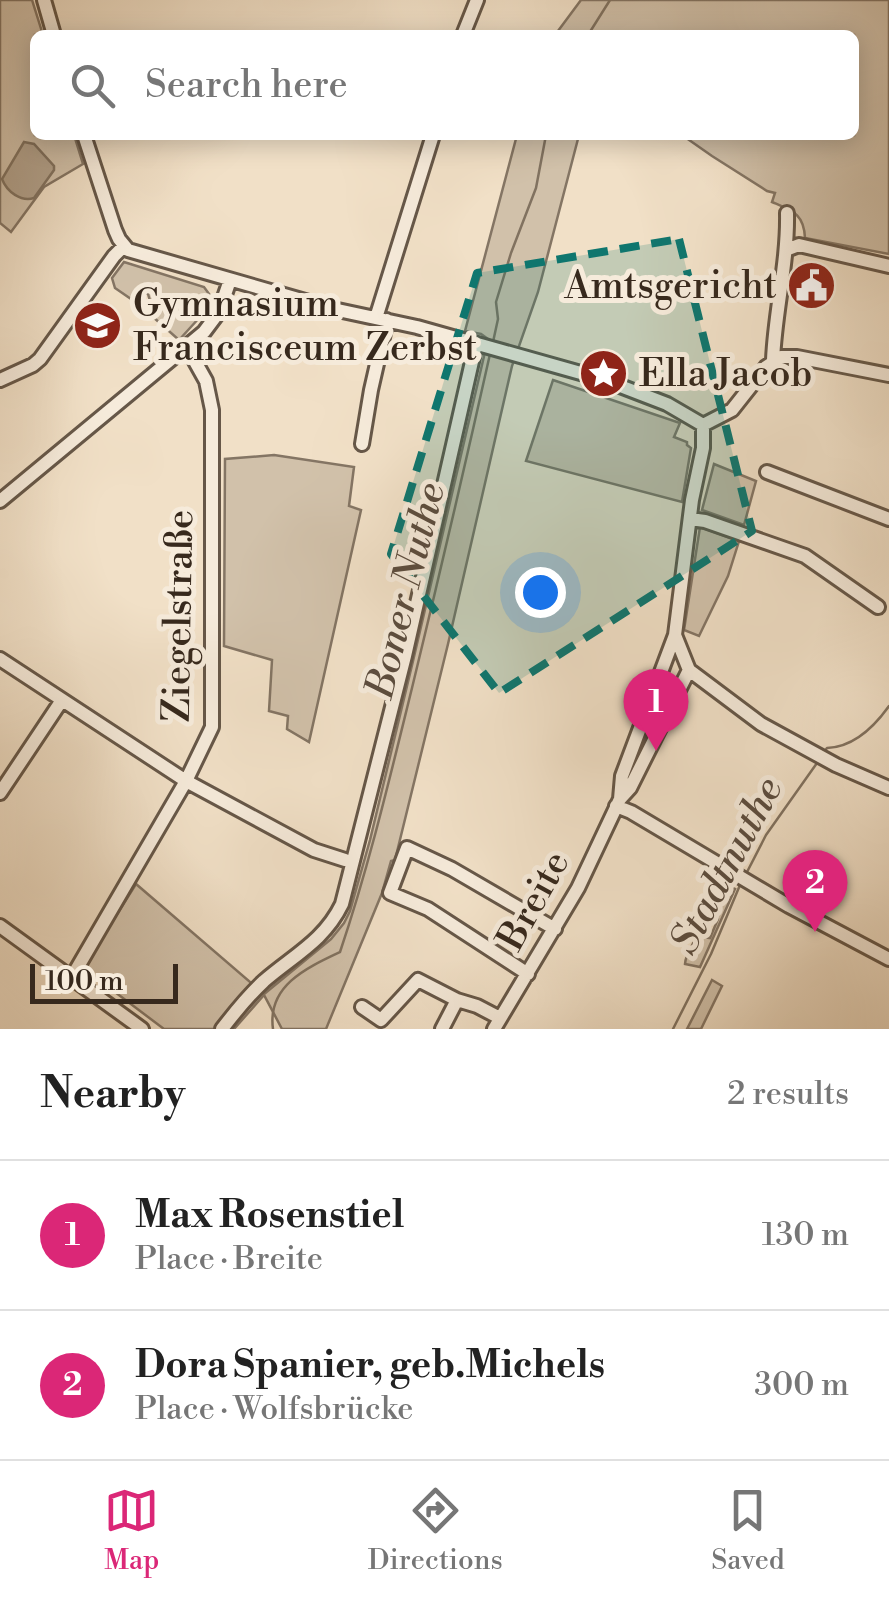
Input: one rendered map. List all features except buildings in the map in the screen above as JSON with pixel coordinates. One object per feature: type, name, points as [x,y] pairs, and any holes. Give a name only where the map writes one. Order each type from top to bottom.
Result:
[{"type":"street","points":[[44,0],[53,30]]},
{"type":"street","points":[[466,30],[476,0]]},
{"type":"street","points":[[86,140],[115,230],[124,246],[134,252],[586,374],[638,391],[703,425],[732,410],[773,360],[782,357],[889,376]]},
{"type":"street","points":[[362,444],[382,319],[432,140]]},
{"type":"street","points":[[773,360],[787,213]]},
{"type":"street","points":[[786,250],[799,245],[889,266]]},
{"type":"street","points":[[0,380],[40,359],[124,246]]},
{"type":"street","points":[[0,501],[187,348],[212,322],[230,280]]},
{"type":"street","points":[[222,1029],[249,996],[318,940],[342,904],[479,345]]},
{"type":"street","name":"Ziegelstraße","points":[[72,976],[186,781],[210,735],[213,720],[212,410],[206,381],[187,348]]},
{"type":"street","name":"Breite","points":[[618,802],[622,776],[675,635],[703,448],[703,425]]},
{"type":"street","points":[[767,472],[889,519]]},
{"type":"street","points":[[690,519],[706,521],[804,556],[878,607]]},
{"type":"street","name":"Breite","points":[[497,1024],[528,974],[549,925],[578,888],[618,802],[630,788],[689,670],[675,635]]},
{"type":"street","points":[[0,659],[186,781],[314,850],[345,860]]},
{"type":"street","points":[[689,670],[762,724],[889,788]]},
{"type":"street","points":[[0,794],[62,700]]},
{"type":"street","points":[[618,802],[752,885],[889,959]]},
{"type":"street","points":[[528,974],[428,909],[390,893],[407,848],[549,925]]},
{"type":"street","points":[[0,926],[142,1029]]},
{"type":"street","points":[[362,1007],[380,1020],[418,980],[477,1006],[497,1024]]},
{"type":"street","points":[[442,1029],[457,1000]]},
{"type":"highlighted area","points":[[679,239],[752,531],[499,693],[391,554],[477,273]]},
{"type":"shaded area","points":[[0,0],[32,0],[41,30],[30,30],[30,140],[76,140],[83,164],[44,187],[11,232],[0,223]]},
{"type":"shaded area","points":[[581,0],[889,0],[889,254],[805,238],[796,214],[772,202],[775,193],[689,140],[859,140],[859,30],[559,30]]},
{"type":"shaded area","points":[[516,140],[578,140],[538,292],[512,366],[395,860],[391,861],[382,893],[326,1029],[282,1029],[264,995],[234,1029],[164,1029],[83,968],[136,884],[264,994],[331,939],[350,911],[488,339],[465,331]]},
{"type":"shaded area","points":[[24,142],[34,144],[54,166],[34,198],[29,199],[15,195],[2,179]]},
{"type":"shaded area","points":[[124,262],[204,287],[212,298],[210,306],[179,340],[144,309],[150,301],[148,294],[141,293],[134,301],[115,288],[112,278]]},
{"type":"shaded area","points":[[553,380],[680,423],[674,437],[691,448],[682,502],[526,461]]},
{"type":"shaded area","points":[[274,455],[354,467],[349,506],[361,510],[309,742],[287,729],[288,716],[269,711],[272,660],[224,646],[225,459]]},
{"type":"shaded area","points":[[714,464],[756,481],[744,525],[702,510]]},
{"type":"shaded area","points":[[700,527],[739,541],[728,576],[699,636],[684,630]]},
{"type":"shaded area","points":[[727,886],[735,889],[700,967],[685,964],[697,936],[710,938],[718,919],[715,909]]},
{"type":"shaded area","points":[[712,980],[722,986],[701,1029],[687,1029]]},
{"type":"waterway","name":"Boner Nuthe","points":[[591,30],[610,0]]},
{"type":"waterway","name":"Boner Nuthe","points":[[493,342],[498,319],[496,302],[536,188],[545,140]]},
{"type":"waterway","name":"Boner Nuthe","points":[[273,1029],[276,1001],[283,990],[302,972],[340,952],[351,920],[404,721],[490,354]]},
{"type":"waterway","name":"Stadtnuthe","points":[[824,752],[863,734],[889,706]]},
{"type":"waterway","name":"Stadtnuthe","points":[[746,874],[766,835],[817,763]]},
{"type":"waterway","name":"Stadtnuthe","points":[[673,1029],[740,885]]},
{"type":"place","name":"Amtsgericht","points":[[812,286]]},
{"type":"place","name":"Gymnasium Francisceum Zerbst","points":[[98,326]]},
{"type":"place","name":"Ella Jacob","points":[[604,374]]},
{"type":"place","name":"Max Rosenstiel","points":[[656,751]]},
{"type":"place","name":"Dora Spanier, geb.Michels","points":[[815,932]]}]
